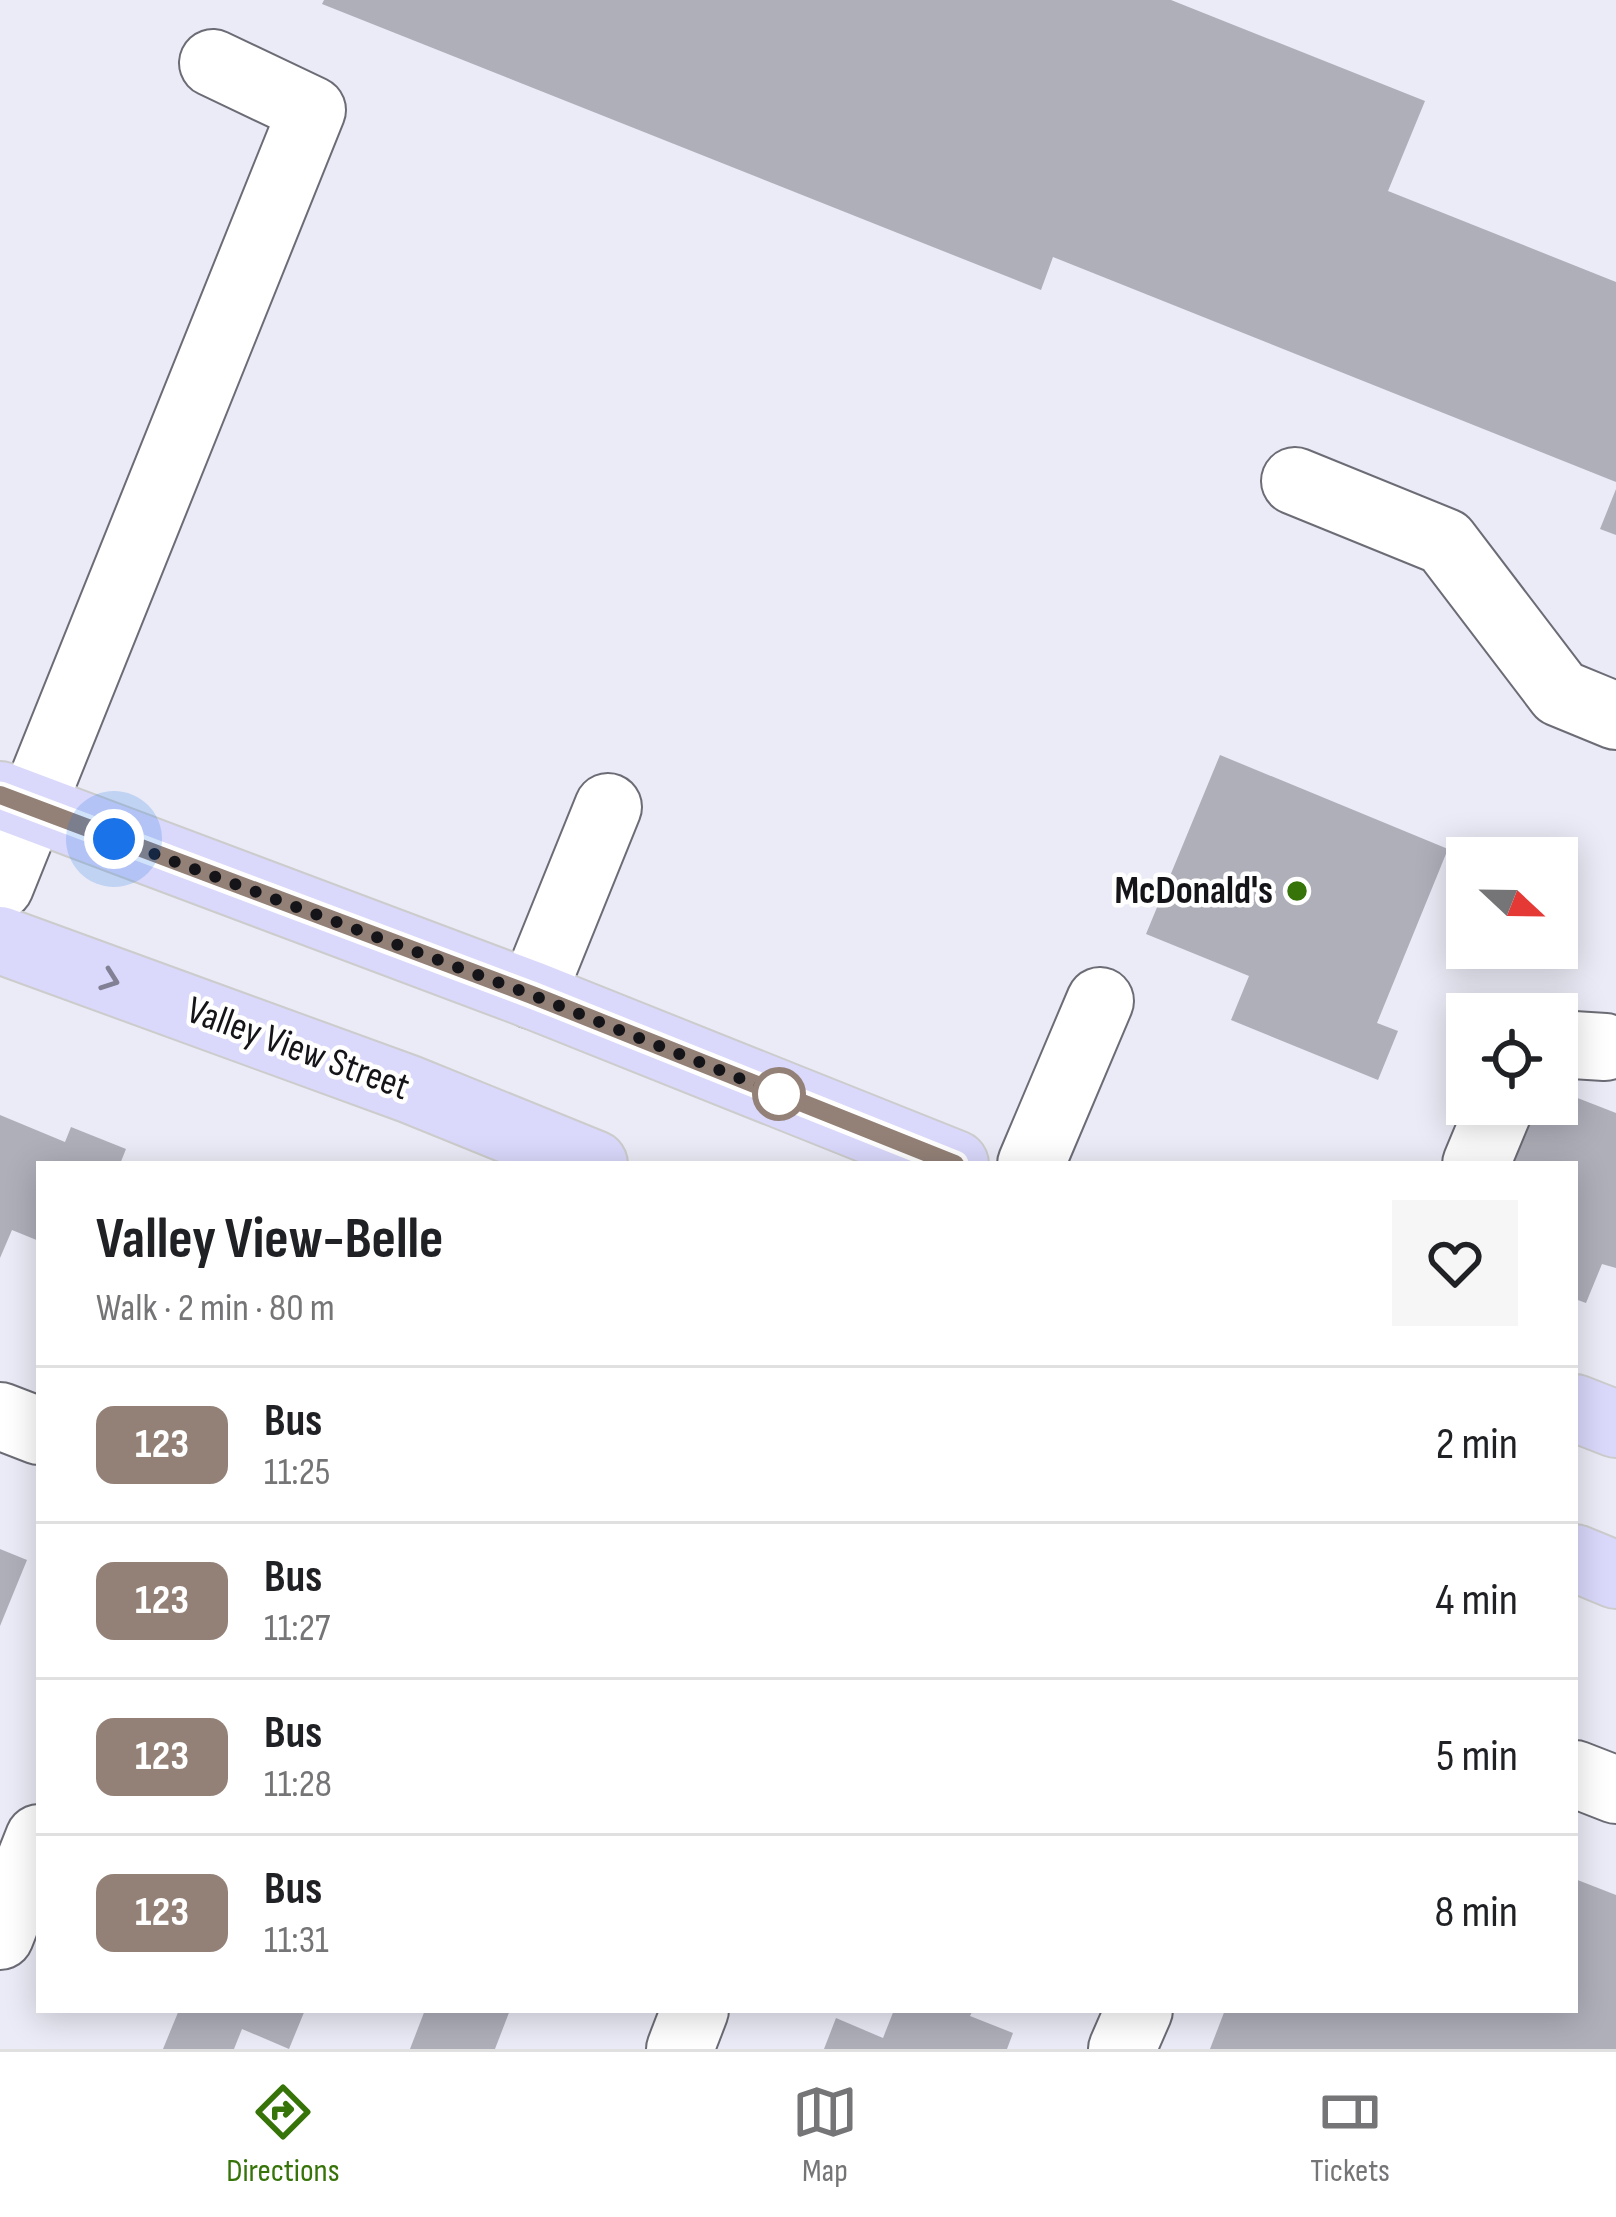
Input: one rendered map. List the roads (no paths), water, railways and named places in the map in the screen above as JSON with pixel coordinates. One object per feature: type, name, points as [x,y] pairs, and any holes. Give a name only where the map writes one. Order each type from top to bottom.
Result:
[{"type":"main road","points":[[15,801],[532,995],[948,1161]]},
{"type":"main road","name":"Valley View Street","points":[[0,940],[409,1089],[587,1161]]},
{"type":"main road","points":[[1578,1409],[1616,1424]]},
{"type":"main road","points":[[1578,1559],[1616,1575]]},
{"type":"street","points":[[0,886],[15,801],[312,110],[213,63]]},
{"type":"street","points":[[1295,481],[1445,542],[1560,694],[1616,716]]},
{"type":"street","points":[[532,995],[608,807]]},
{"type":"street","points":[[1031,1161],[1100,1001]]},
{"type":"street","points":[[1477,1161],[1492,1125]]},
{"type":"street","points":[[0,1416],[36,1430]]},
{"type":"street","points":[[1578,1775],[1616,1790]]},
{"type":"street","points":[[0,1936],[36,1846]]},
{"type":"street","points":[[680,2049],[694,2013]]},
{"type":"street","points":[[1122,2049],[1137,2013]]},
{"type":"place","name":"McDonald's","points":[[1297,891]]}]
